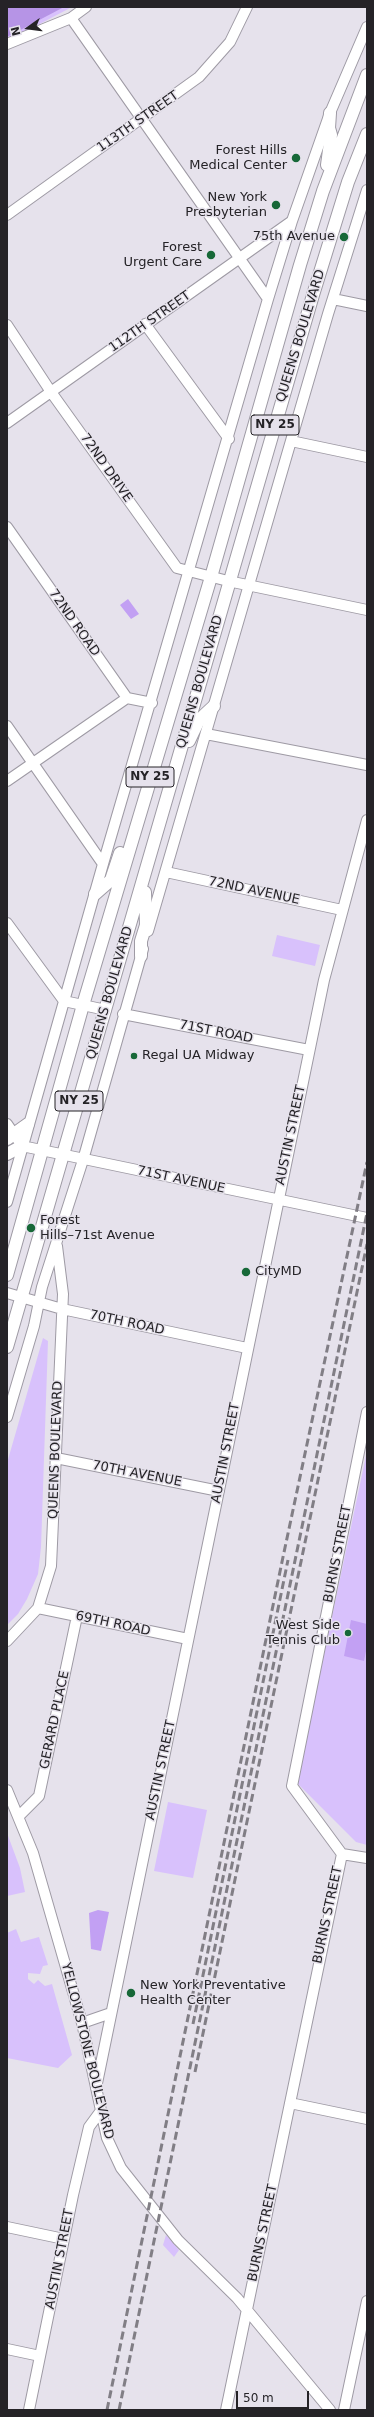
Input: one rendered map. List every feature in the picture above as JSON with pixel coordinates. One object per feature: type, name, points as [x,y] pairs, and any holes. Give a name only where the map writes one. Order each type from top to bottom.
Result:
[{"type":"main road","name":"QUEENS BOULEVARD","points":[[7,1275],[83,1005],[211,577],[323,191],[367,75]]},
{"type":"main road","points":[[323,191],[331,135],[329,128],[330,113]]},
{"type":"main road","name":"QUEENS BOULEVARD","points":[[7,1347],[146,872],[228,581],[348,182],[367,134]]},
{"type":"main road","points":[[173,778],[199,720],[214,706]]},
{"type":"main road","points":[[95,894],[111,880],[126,836],[144,799]]},
{"type":"main road","points":[[141,956],[141,941],[146,925],[146,872]]},
{"type":"main road","points":[[11,1137],[28,1124]]},
{"type":"main road","points":[[7,1154],[22,1146]]},
{"type":"street","points":[[7,44],[71,18],[86,7]]},
{"type":"street","name":"113TH STREET","points":[[7,215],[187,87],[209,67],[230,42],[247,7]]},
{"type":"street","points":[[71,18],[268,299]]},
{"type":"street","points":[[7,1202],[103,864],[229,439],[268,299],[292,221],[330,113],[367,27]]},
{"type":"street","name":"QUEENS BOULEVARD","points":[[7,1417],[39,1302],[83,1160],[123,1014],[250,586],[291,441],[367,190]]},
{"type":"street","name":"112TH STREET","points":[[7,423],[292,221]]},
{"type":"street","points":[[333,299],[367,306]]},
{"type":"street","name":"72ND DRIVE","points":[[7,324],[51,392],[177,568],[250,586],[367,610]]},
{"type":"street","points":[[145,324],[229,439]]},
{"type":"street","points":[[291,441],[367,457]]},
{"type":"street","name":"72ND ROAD","points":[[7,527],[127,698]]},
{"type":"street","points":[[7,781],[127,698],[152,702]]},
{"type":"street","points":[[7,726],[33,762],[96,857],[103,864]]},
{"type":"street","points":[[206,734],[367,765]]},
{"type":"street","name":"AUSTIN STREET","points":[[96,2088],[309,1050],[342,910],[367,820]]},
{"type":"street","name":"72ND AVENUE","points":[[166,872],[342,910]]},
{"type":"street","points":[[7,923],[64,1001],[106,1010]]},
{"type":"street","name":"71ST ROAD","points":[[123,1014],[309,1050]]},
{"type":"street","points":[[7,1124],[11,1137],[22,1146]]},
{"type":"street","name":"71ST AVENUE","points":[[22,1146],[83,1160],[367,1218]]},
{"type":"street","name":"QUEENS BOULEVARD","points":[[7,1641],[38,1608],[51,1566],[62,1309],[62,1275],[57,1244]]},
{"type":"street","name":"70TH ROAD","points":[[7,1293],[62,1309],[247,1348]]},
{"type":"street","name":"BURNS STREET","points":[[226,2410],[342,1854],[292,1786],[367,1412]]},
{"type":"street","name":"70TH AVENUE","points":[[56,1458],[219,1491]]},
{"type":"street","name":"69TH ROAD","points":[[38,1608],[188,1639]]},
{"type":"street","name":"GERARD PLACE","points":[[19,1816],[39,1796],[77,1616]]},
{"type":"street","name":"YELLOWSTONE BOULEVARD","points":[[7,1790],[33,1853],[82,2023],[100,2112],[107,2138],[121,2166],[178,2240],[247,2309],[330,2410]]},
{"type":"street","points":[[342,1854],[367,1858]]},
{"type":"street","points":[[82,2023],[111,2013]]},
{"type":"street","points":[[290,2103],[367,2119]]},
{"type":"street","name":"AUSTIN STREET","points":[[29,2410],[64,2239],[90,2127],[100,2112]]},
{"type":"street","points":[[7,2228],[64,2239]]},
{"type":"street","points":[[344,2410],[367,2301]]},
{"type":"street","points":[[7,2349],[40,2356]]},
{"type":"shaded area","points":[[7,7],[72,7],[7,41]]},
{"type":"shaded area","points":[[7,7],[64,7],[7,37]]},
{"type":"shaded area","points":[[128,599],[139,614],[131,619],[120,605]]},
{"type":"shaded area","points":[[277,935],[320,945],[315,966],[272,956]]},
{"type":"shaded area","points":[[43,1338],[48,1341],[41,1547],[38,1574],[27,1599],[18,1614],[7,1625],[7,1463]]},
{"type":"shaded area","name":"West Side Tennis Club","points":[[367,1451],[367,1845],[356,1842],[297,1783]]},
{"type":"shaded area","points":[[351,1620],[367,1624],[367,1646],[364,1661],[344,1656]]},
{"type":"shaded area","points":[[168,1802],[207,1810],[193,1878],[154,1871]]},
{"type":"shaded area","points":[[7,1833],[20,1868],[25,1892],[7,1896]]},
{"type":"shaded area","points":[[98,1910],[109,1912],[101,1951],[91,1949],[89,1913]]},
{"type":"shaded area","points":[[16,1929],[21,1942],[39,1937],[48,1965],[43,1966],[40,1974],[28,1973],[28,1979],[34,1984],[38,1980],[45,1986],[52,1984],[72,2055],[58,2068],[7,2058],[7,1933]]},
{"type":"shaded area","points":[[166,2235],[179,2250],[174,2257],[163,2245]]},
{"type":"railway","points":[[107,2410],[283,1557],[367,1162]]},
{"type":"railway","points":[[119,2410],[367,1213]]},
{"type":"railway","points":[[195,2072],[367,1244]]},
{"type":"railway","points":[[193,2024],[288,1560]]},
{"type":"place","name":"Forest Hills Medical Center","points":[[296,158]]},
{"type":"place","name":"New York Presbyterian","points":[[276,205]]},
{"type":"place","name":"75th Avenue","points":[[344,237]]},
{"type":"place","name":"Forest Urgent Care","points":[[211,255]]},
{"type":"place","name":"Regal UA Midway","points":[[134,1056]]},
{"type":"place","name":"Forest Hills–71st Avenue","points":[[31,1228]]},
{"type":"place","name":"CityMD","points":[[246,1272]]},
{"type":"place","name":"West Side Tennis Club","points":[[348,1633]]},
{"type":"place","name":"New York Preventative Health Center","points":[[131,1993]]}]
